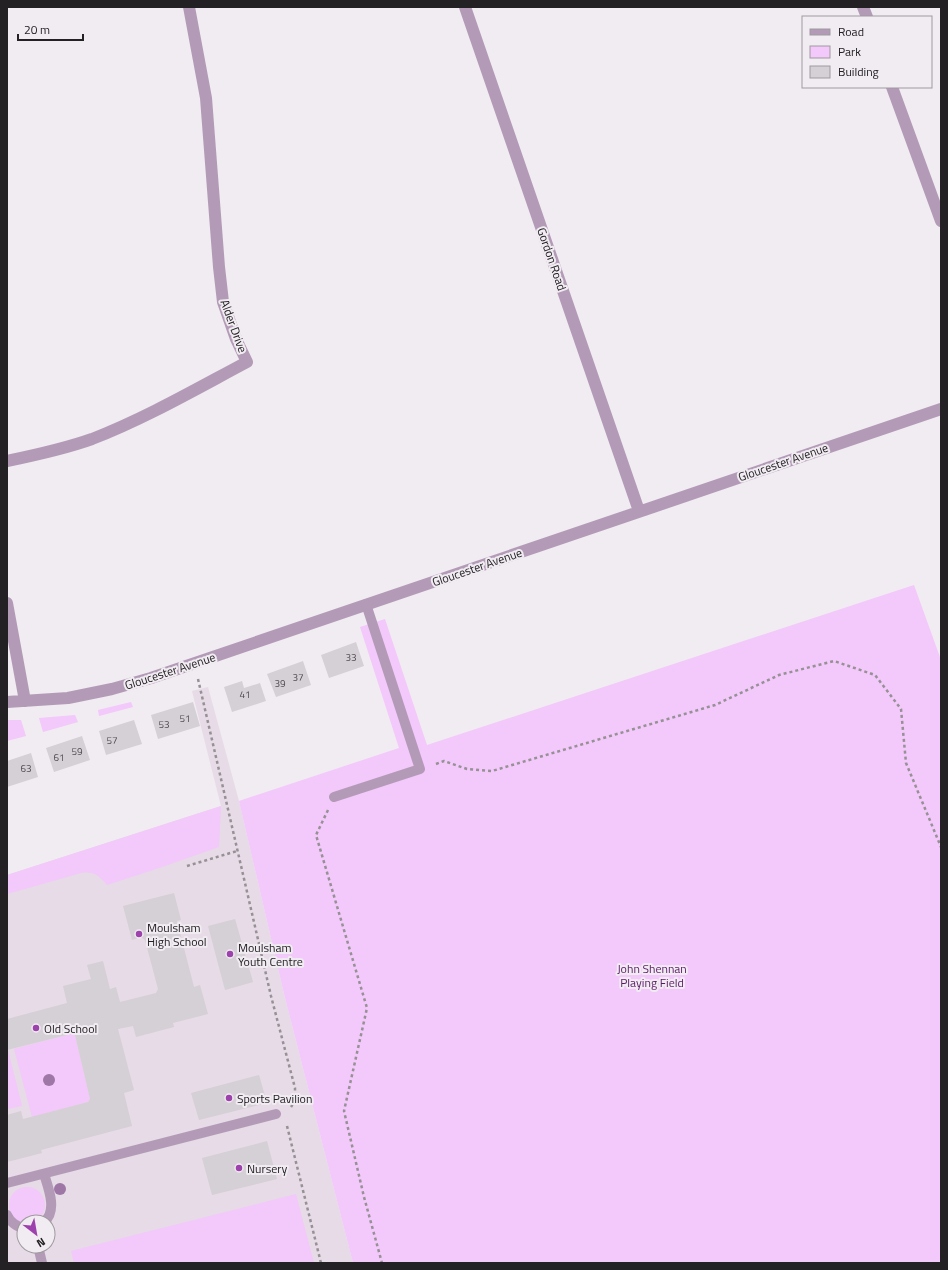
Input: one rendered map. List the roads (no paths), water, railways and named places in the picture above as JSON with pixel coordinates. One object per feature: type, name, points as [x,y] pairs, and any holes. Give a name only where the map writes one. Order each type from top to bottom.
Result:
[{"type":"street","name":"Alder Drive","points":[[7,461],[56,451],[110,431],[155,410],[247,362],[236,340],[223,302],[206,98],[189,7]]},
{"type":"street","name":"Gordon Road","points":[[465,7],[639,512]]},
{"type":"street","points":[[892,88],[941,221]]},
{"type":"street","name":"Gloucester Avenue","points":[[7,702],[68,698],[112,689],[151,678],[941,409]]},
{"type":"street","points":[[7,603],[25,701]]},
{"type":"lane","points":[[334,798],[420,769],[366,604]]},
{"type":"lane","points":[[7,1183],[279,1113]]},
{"type":"lane","points":[[44,1174],[50,1198],[51,1210],[49,1214]]},
{"type":"lane","points":[[7,1216],[16,1224]]},
{"type":"place","name":"Moulsham High School","points":[[139,934]]},
{"type":"place","name":"Moulsham Youth Centre","points":[[230,954]]},
{"type":"place","name":"Old School","points":[[36,1028]]},
{"type":"place","name":"Sports Pavilion","points":[[229,1098]]},
{"type":"place","name":"Nursery","points":[[239,1168]]},
{"type":"park label","name":"John Shennan Playing Field","points":[[652,975]]}]
